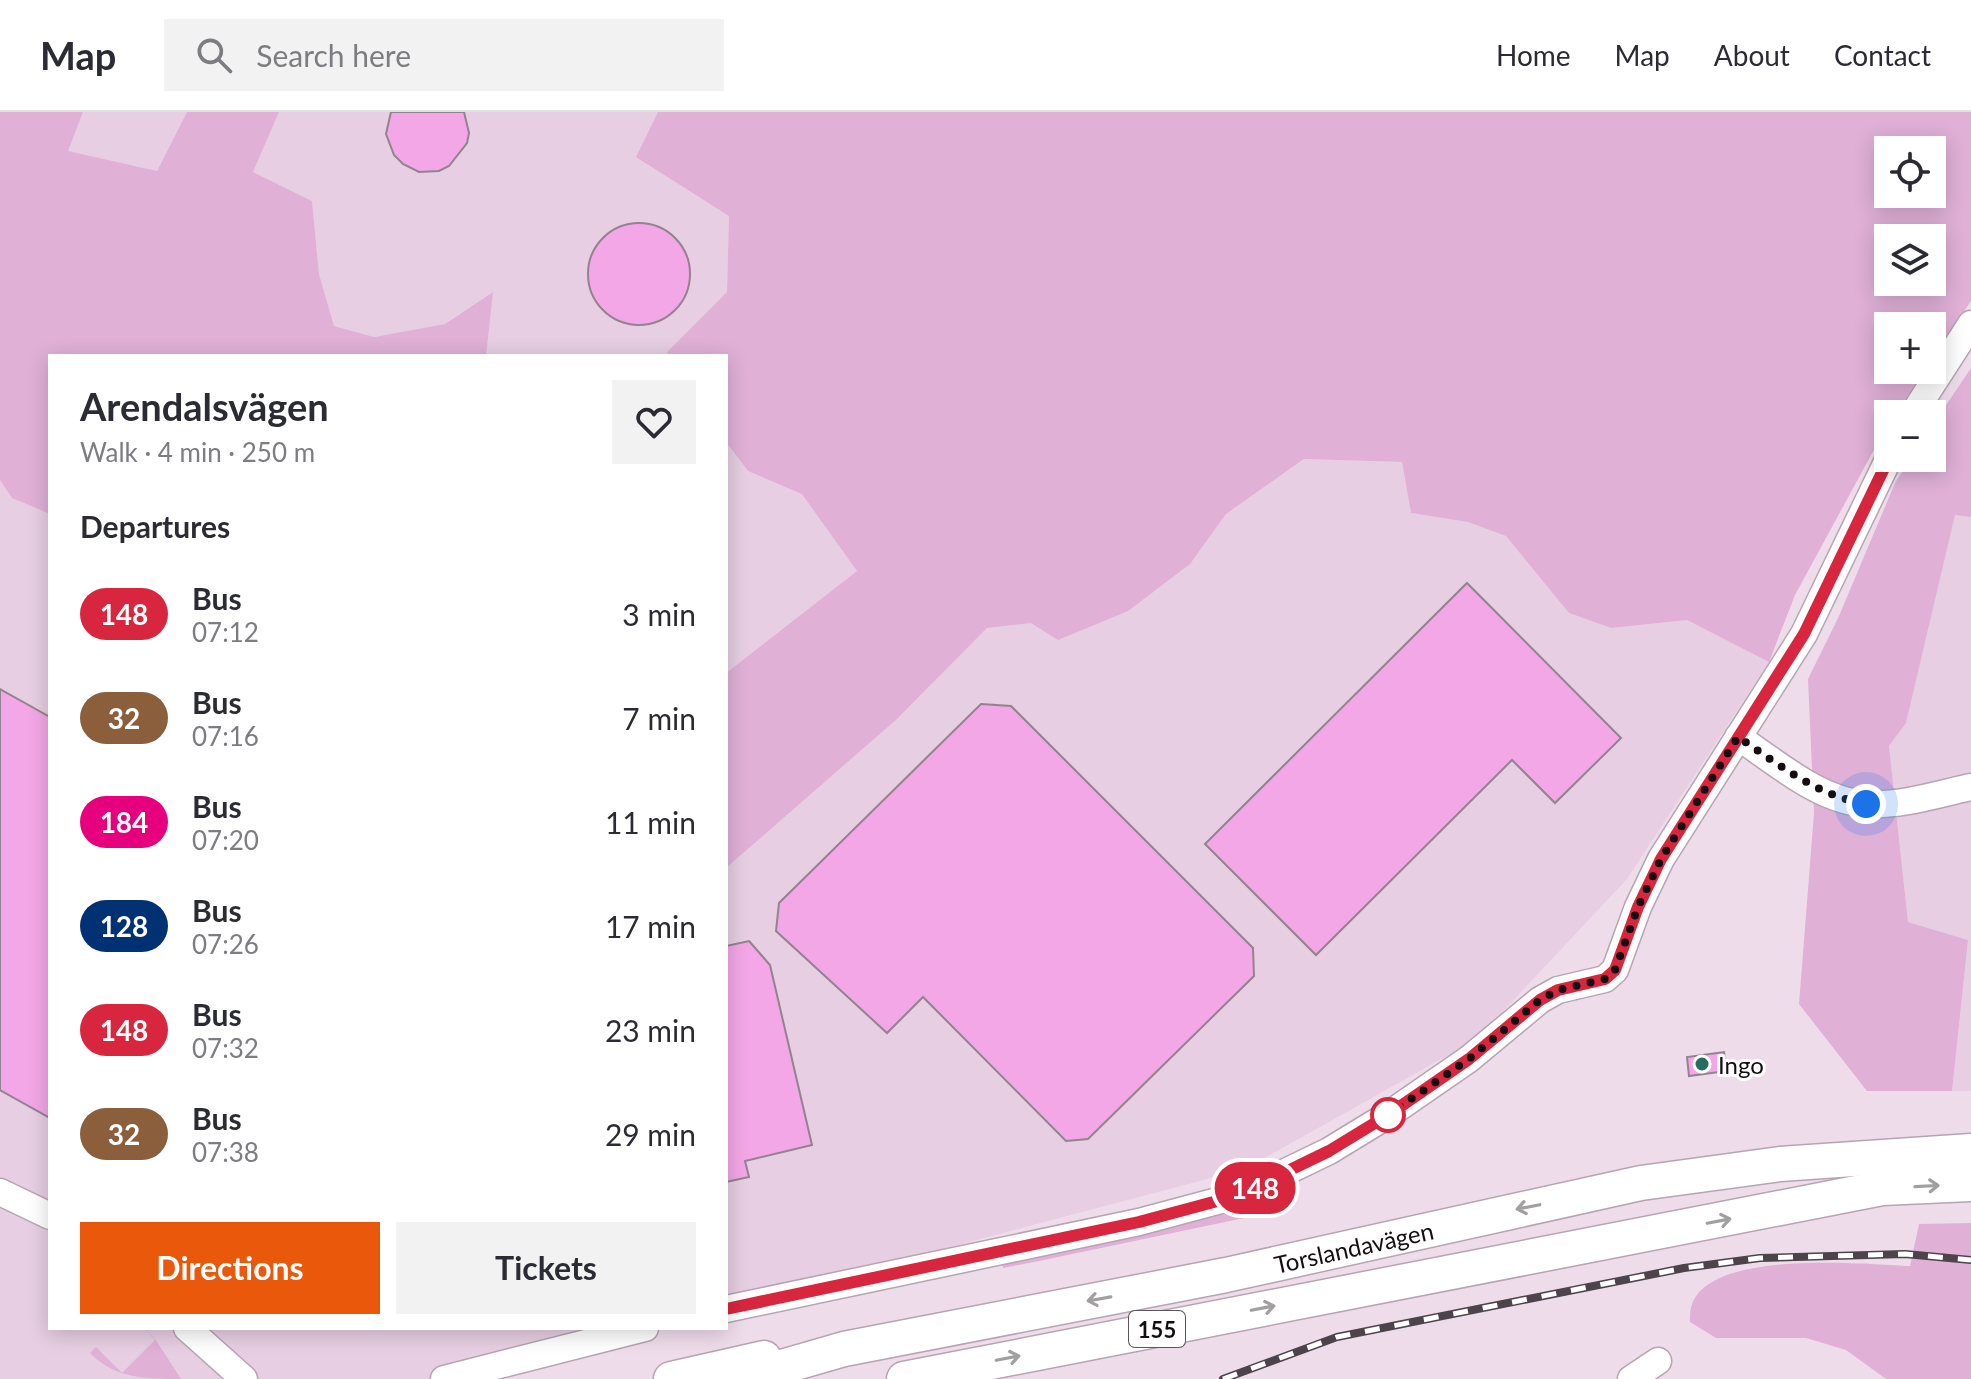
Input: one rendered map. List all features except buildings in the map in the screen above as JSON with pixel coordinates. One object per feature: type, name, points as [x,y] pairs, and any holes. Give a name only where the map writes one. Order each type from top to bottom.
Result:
[{"type":"main road","name":"Torslandavägen","points":[[740,1379],[844,1349],[1226,1275],[1641,1183],[1780,1164],[1971,1151]]},
{"type":"main road","name":"Torslandavägen","points":[[904,1379],[1882,1188],[1971,1184]]},
{"type":"main road","points":[[671,1379],[805,1348],[844,1349]]},
{"type":"street","points":[[1922,400],[1971,324]]},
{"type":"street","points":[[728,1309],[1191,1210],[1236,1196],[1329,1151],[1429,1088],[1540,1000],[1558,990],[1605,979],[1615,970],[1638,907],[1661,859],[1804,634],[1882,472]]},
{"type":"street","points":[[1738,737],[1785,769],[1841,800],[1888,804],[1971,787]]},
{"type":"street","points":[[0,1192],[48,1215]]},
{"type":"street","points":[[189,1330],[244,1379]]},
{"type":"street","points":[[444,1379],[637,1330]]},
{"type":"street","points":[[1631,1379],[1658,1361]]},
{"type":"shaded area","points":[[0,112],[83,112],[68,151],[157,171],[187,112],[279,112],[253,172],[312,201],[319,274],[334,326],[374,337],[445,324],[493,292],[486,354],[48,354],[48,513],[12,498],[0,480]]},
{"type":"shaded area","points":[[83,112],[187,112],[157,171],[67,151]]},
{"type":"shaded area","points":[[279,112],[658,112],[637,157],[729,215],[727,292],[668,354],[486,354],[492,293],[445,324],[374,337],[334,326],[319,274],[312,201],[253,172]]},
{"type":"shaded area","points":[[658,112],[1971,112],[1971,301],[1946,338],[1946,312],[1874,312],[1874,384],[1915,384],[1905,400],[1874,400],[1874,450],[1795,595],[1769,662],[1687,620],[1611,628],[1569,613],[1506,536],[1468,522],[1411,513],[1402,462],[1304,459],[1226,514],[1190,564],[1128,611],[1058,640],[1031,623],[987,628],[897,719],[728,866],[728,671],[857,571],[802,494],[748,471],[728,445],[728,354],[667,352],[727,292],[729,216],[636,157]]},
{"type":"shaded area","points":[[1971,368],[1971,517],[1955,515],[1906,723],[1889,746],[1908,922],[1968,940],[1952,1091],[1867,1091],[1799,1004],[1814,813],[1808,679],[1902,472],[1946,472],[1946,405]]},
{"type":"shaded area","points":[[728,445],[748,471],[802,493],[857,571],[728,671]]},
{"type":"shaded area","points":[[1304,459],[1402,462],[1411,513],[1468,522],[1506,536],[1569,613],[1611,628],[1687,620],[1769,662],[1627,879],[1477,1039],[1245,1169],[728,1305],[728,866],[897,719],[987,628],[1031,623],[1190,564],[1226,514]]},
{"type":"shaded area","points":[[0,480],[12,498],[48,513],[48,1330],[641,1330],[472,1379],[0,1379]]},
{"type":"shaded area","points":[[1955,514],[1971,517],[1971,1091],[1952,1091],[1968,940],[1908,922],[1889,746],[1906,723]]},
{"type":"shaded area","points":[[1271,1196],[1274,1210],[1268,1213],[1003,1268],[1002,1264],[1225,1214]]},
{"type":"shaded area","points":[[1971,1223],[1971,1379],[1886,1379],[1846,1350],[1806,1338],[1716,1338],[1690,1322],[1692,1304],[1705,1286],[1728,1275],[1758,1267],[1791,1264],[1910,1266],[1919,1224]]},
{"type":"shaded area","points":[[146,1330],[156,1340],[181,1379],[144,1378],[122,1373],[155,1340]]},
{"type":"shaded area","points":[[96,1347],[122,1373],[100,1362],[90,1353]]},
{"type":"railway","points":[[1223,1379],[1337,1337],[1684,1268],[1760,1258],[1905,1254],[1971,1260]]},
{"type":"bus line","name":"148","points":[[728,1309],[1139,1222],[1236,1196],[1329,1151],[1388,1115],[1469,1059],[1540,1000],[1558,990],[1605,979],[1615,970],[1638,907],[1661,859],[1804,634],[1882,472]]},
{"type":"place","name":"Ingo","points":[[1702,1064]]},
{"type":"route","points":[[1388,1115],[1469,1059],[1540,1000],[1558,990],[1605,979],[1615,970],[1638,907],[1661,859],[1738,737],[1785,769],[1841,800],[1866,804]]}]
